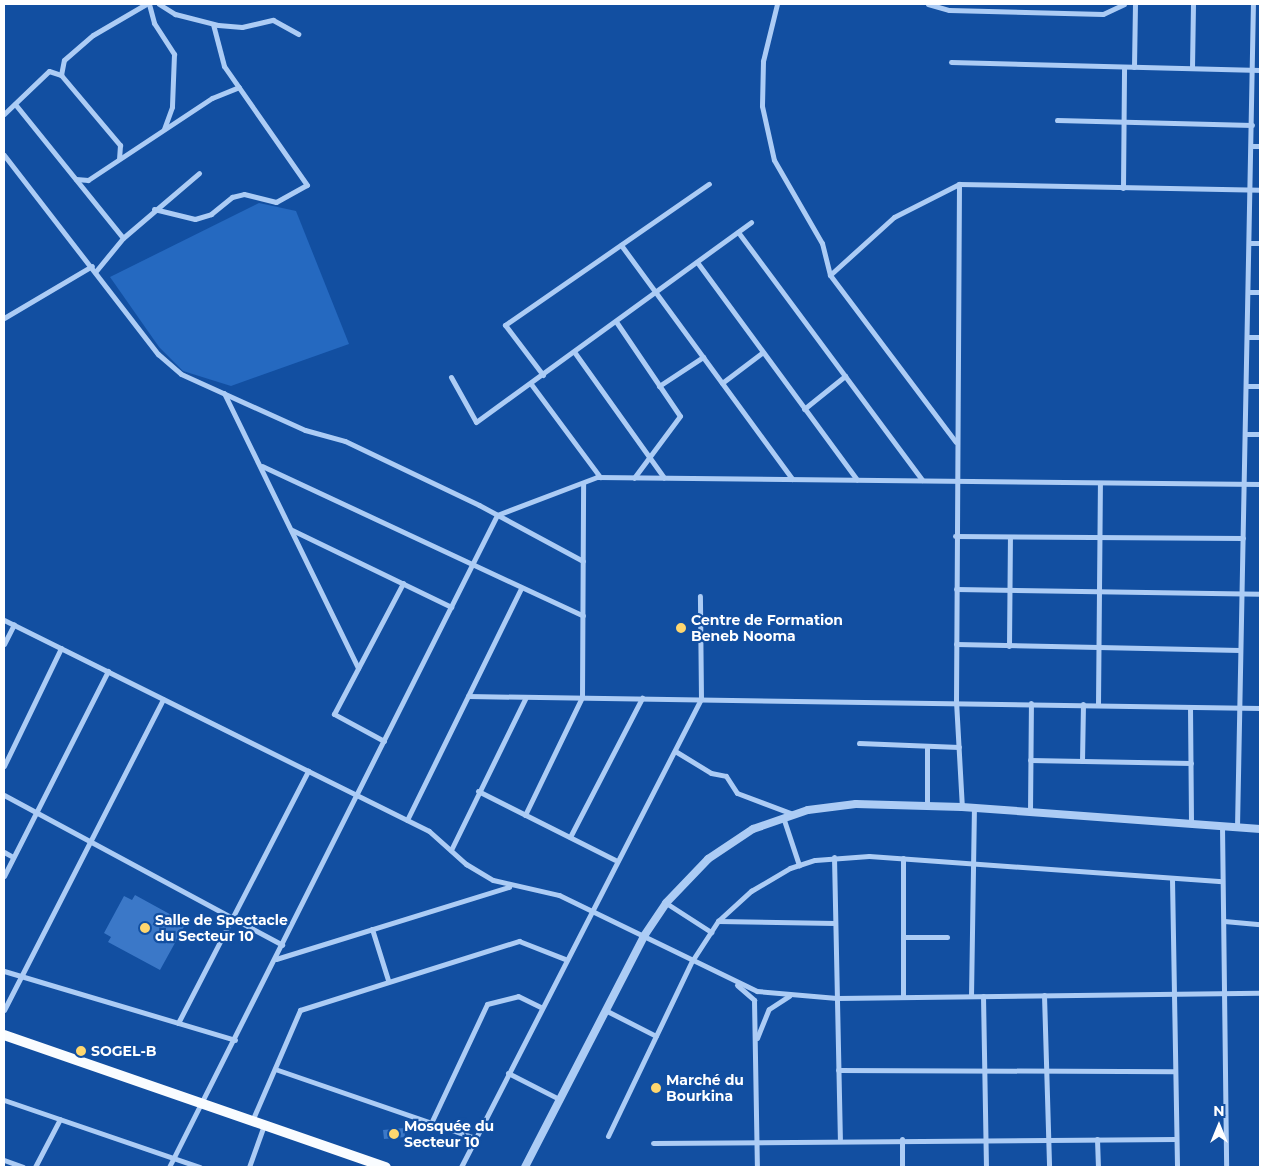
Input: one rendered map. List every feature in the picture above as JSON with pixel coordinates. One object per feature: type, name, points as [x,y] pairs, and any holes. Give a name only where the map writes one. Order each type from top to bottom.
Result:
[{"type":"main road","points":[[4,1035],[386,1167]]},
{"type":"street","points":[[61,75],[64,60],[93,35],[148,4],[154,23],[174,54],[172,107],[164,129]]},
{"type":"street","points":[[159,4],[175,14],[213,24],[242,27],[273,20],[298,34]]},
{"type":"street","points":[[777,4],[763,61],[765,130],[774,160],[822,243],[830,275],[956,442]]},
{"type":"street","points":[[928,4],[948,10],[1103,14],[1124,4]]},
{"type":"street","points":[[1134,67],[1136,4]]},
{"type":"street","points":[[1192,68],[1193,4]]},
{"type":"street","points":[[1237,827],[1253,70],[1252,4]]},
{"type":"street","points":[[154,209],[195,219],[212,214],[232,196],[244,194],[276,202],[307,185],[224,66],[213,24]]},
{"type":"street","points":[[951,62],[1260,70]]},
{"type":"street","points":[[1124,66],[1124,188]]},
{"type":"street","points":[[4,114],[49,71],[61,75],[120,145],[119,158]]},
{"type":"street","points":[[76,179],[88,180],[212,98],[239,87]]},
{"type":"street","points":[[15,104],[123,238]]},
{"type":"street","points":[[1058,120],[1252,124]]},
{"type":"street","points":[[1251,146],[1260,146]]},
{"type":"street","points":[[4,155],[158,354],[181,374],[305,430],[345,441],[497,515],[583,561]]},
{"type":"street","points":[[4,318],[94,269],[154,209],[199,173]]},
{"type":"street","points":[[543,376],[505,324],[709,184]]},
{"type":"street","points":[[830,275],[894,217],[959,184],[1260,190]]},
{"type":"street","points":[[959,184],[956,442],[956,701],[962,807]]},
{"type":"street","points":[[451,377],[476,422],[617,323],[751,222]]},
{"type":"street","points":[[738,232],[922,480]]},
{"type":"street","points":[[1249,243],[1260,243]]},
{"type":"street","points":[[621,245],[792,479]]},
{"type":"street","points":[[697,262],[857,480]]},
{"type":"street","points":[[1248,292],[1260,292]]},
{"type":"street","points":[[617,323],[680,416],[634,478]]},
{"type":"street","points":[[1248,337],[1260,337]]},
{"type":"street","points":[[722,383],[763,352]]},
{"type":"street","points":[[575,353],[664,478]]},
{"type":"street","points":[[659,386],[703,357]]},
{"type":"street","points":[[804,409],[845,376]]},
{"type":"street","points":[[531,384],[600,477]]},
{"type":"street","points":[[1247,386],[1260,386]]},
{"type":"street","points":[[224,393],[262,466],[358,668]]},
{"type":"street","points":[[1246,434],[1260,434]]},
{"type":"street","points":[[262,466],[583,616]]},
{"type":"street","points":[[169,1167],[200,1102],[235,1040],[276,959],[497,515],[600,477],[1260,484]]},
{"type":"street","points":[[525,815],[582,698],[583,483]]},
{"type":"street","points":[[1098,705],[1100,483]]},
{"type":"street","points":[[292,530],[451,607]]},
{"type":"street","points":[[956,536],[1243,538]]},
{"type":"street","points":[[1009,646],[1010,537]]},
{"type":"street","points":[[384,741],[334,714],[403,584]]},
{"type":"street","points":[[407,820],[521,588]]},
{"type":"street","points":[[956,589],[1260,594]]},
{"type":"street","points":[[461,1167],[615,860],[675,752],[701,699],[700,596]]},
{"type":"street","points":[[4,620],[407,820],[451,850],[466,864],[509,887],[559,895],[735,983],[789,996],[837,998],[1260,993]]},
{"type":"street","points":[[4,644],[14,624]]},
{"type":"street","points":[[956,644],[1240,650]]},
{"type":"street","points":[[4,766],[61,648]]},
{"type":"street","points":[[4,876],[108,671]]},
{"type":"street","points":[[468,696],[956,701],[1260,708]]},
{"type":"street","points":[[451,850],[478,791],[526,697]]},
{"type":"street","points":[[570,837],[642,698]]},
{"type":"street","points":[[4,1010],[164,699]]},
{"type":"street","points":[[1030,812],[1031,703]]},
{"type":"street","points":[[1082,761],[1083,704]]},
{"type":"street","points":[[1190,707],[1191,824]]},
{"type":"street","points":[[860,743],[959,747]]},
{"type":"street","points":[[927,746],[927,806]]},
{"type":"street","points":[[675,752],[711,773],[726,776],[737,793],[794,814]]},
{"type":"street","points":[[1030,760],[1191,763]]},
{"type":"street","points":[[178,1022],[308,771]]},
{"type":"street","points":[[478,791],[615,860]]},
{"type":"street","points":[[4,795],[282,945]]},
{"type":"street","points":[[525,1167],[558,1099],[644,936],[666,903],[728,844],[783,817],[856,804],[962,807],[1260,829]]},
{"type":"street","points":[[971,996],[974,808]]},
{"type":"street","points":[[783,817],[799,865]]},
{"type":"street","points":[[1222,826],[1226,1167]]},
{"type":"street","points":[[4,852],[13,857]]},
{"type":"street","points":[[834,857],[840,1140]]},
{"type":"street","points":[[608,1136],[692,961],[718,921],[751,891],[799,865],[834,857],[903,858],[1222,881]]},
{"type":"street","points":[[902,997],[903,858]]},
{"type":"street","points":[[1172,878],[1177,1167]]},
{"type":"street","points":[[276,959],[509,887]]},
{"type":"street","points":[[666,903],[711,932]]},
{"type":"street","points":[[718,921],[835,923]]},
{"type":"street","points":[[1224,922],[1260,924]]},
{"type":"street","points":[[372,929],[388,980]]},
{"type":"street","points":[[903,938],[947,937]]},
{"type":"street","points":[[252,1120],[300,1010],[388,980],[519,941],[565,959]]},
{"type":"street","points":[[4,971],[235,1040]]},
{"type":"street","points":[[735,983],[754,1000],[757,1167]]},
{"type":"street","points":[[1044,995],[1049,1167]]},
{"type":"street","points":[[432,1121],[487,1004],[518,996],[541,1007]]},
{"type":"street","points":[[756,1040],[769,1008],[789,996]]},
{"type":"street","points":[[983,996],[986,1167]]},
{"type":"street","points":[[605,1010],[656,1036]]},
{"type":"street","points":[[275,1069],[432,1121],[475,1138]]},
{"type":"street","points":[[838,1070],[1175,1071]]},
{"type":"street","points":[[508,1073],[558,1099]]},
{"type":"street","points":[[4,1100],[200,1167]]},
{"type":"street","points":[[35,1167],[60,1119]]},
{"type":"street","points":[[250,1167],[264,1124]]},
{"type":"street","points":[[902,1139],[902,1167]]},
{"type":"street","points":[[1097,1139],[1098,1167]]},
{"type":"street","points":[[653,1143],[756,1140],[1176,1139]]},
{"type":"street","points":[[4,1160],[23,1167]]},
{"type":"shaded area","points":[[259,203],[296,211],[349,344],[231,386],[183,371],[159,347],[110,277]]},
{"type":"building","name":"Salle de Spectacle du Secteur 10","points":[[135,895],[186,923],[160,970],[108,942],[111,937],[104,933],[124,896],[132,900]]},
{"type":"building","name":"Mosquée du Secteur 10","points":[[404,1128],[405,1137],[384,1139],[383,1130]]},
{"type":"place","name":"Centre de Formation Beneb Nooma","points":[[681,628]]},
{"type":"place","name":"Salle de Spectacle du Secteur 10","points":[[145,928]]},
{"type":"place","name":"SOGEL-B","points":[[81,1051]]},
{"type":"place","name":"Marché du Bourkina","points":[[656,1088]]},
{"type":"place","name":"Mosquée du Secteur 10","points":[[394,1134]]}]
